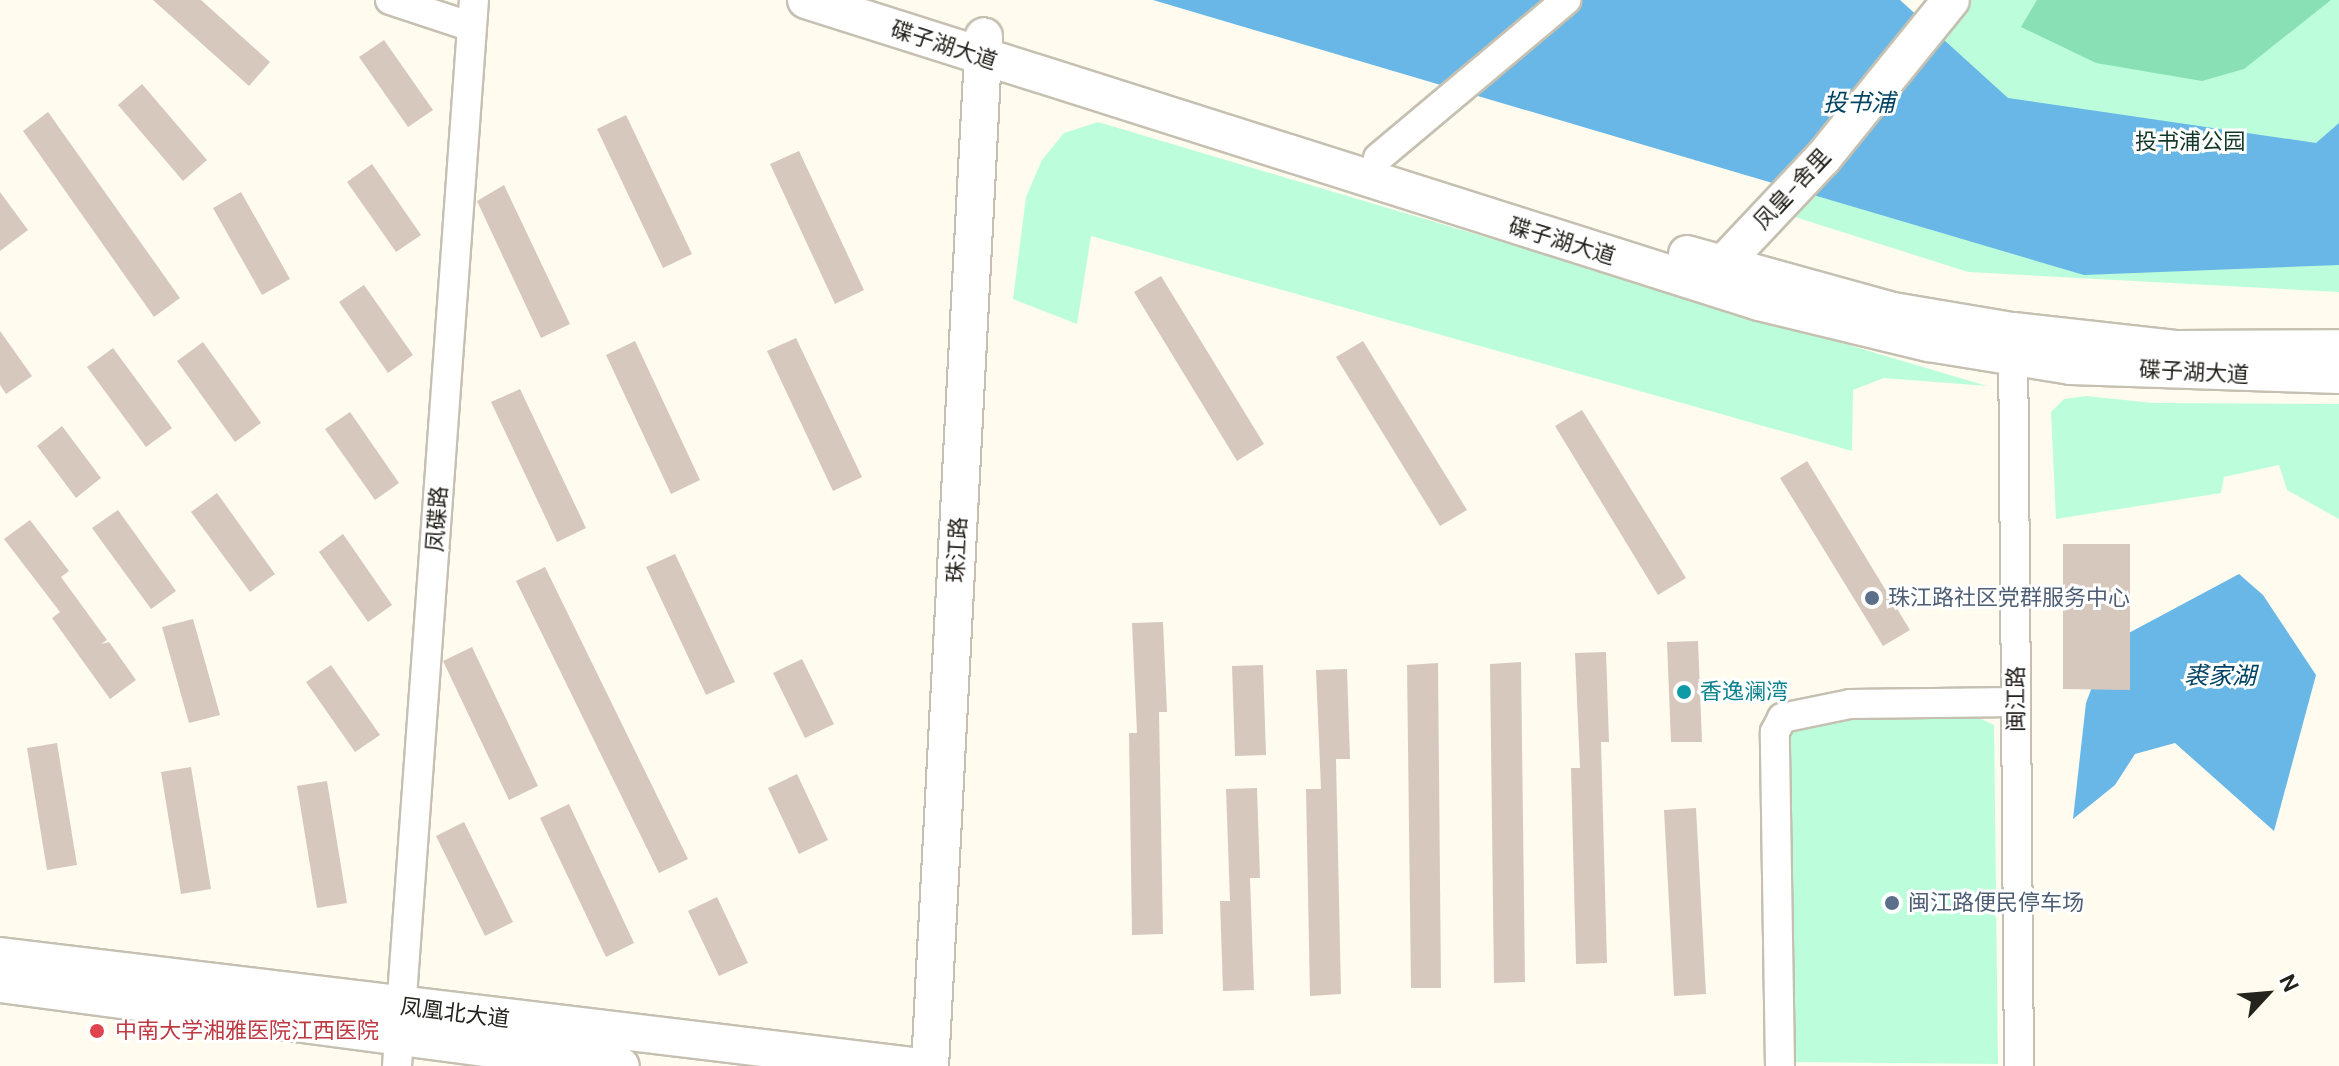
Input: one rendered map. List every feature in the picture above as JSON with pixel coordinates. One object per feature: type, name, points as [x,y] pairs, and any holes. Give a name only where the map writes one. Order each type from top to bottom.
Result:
[{"type":"main road","name":"碟子湖大道","points":[[806,0],[983,46],[1378,158],[1722,265],[2013,344],[2071,366],[2339,375]]},
{"type":"main road","name":"碟子湖大道","points":[[878,0],[983,46],[1759,302],[1929,343],[2175,349],[2339,348]]},
{"type":"main road","name":"凤皇-舍里","points":[[1722,265],[1823,158],[1951,0]]},
{"type":"main road","name":"珠江路","points":[[930,1066],[983,46]]},
{"type":"main road","name":"凤凰北大道","points":[[0,956],[403,1044],[911,1066]]},
{"type":"main road","name":"凤凰北大道","points":[[0,984],[403,1044],[621,1066]]},
{"type":"street","points":[[390,0],[473,13]]},
{"type":"street","points":[[1378,158],[1566,0]]},
{"type":"street","name":"凤碟路","points":[[403,1044],[473,13]]},
{"type":"street","name":"闽江路","points":[[2013,344],[2019,1066]]},
{"type":"street","points":[[1780,1066],[1775,732],[1782,718],[1850,704],[2016,702]]},
{"type":"green space","name":"投书浦公园","points":[[1966,0],[2339,0],[2339,292],[1968,272],[1795,217]]},
{"type":"green space","points":[[2037,0],[2331,0],[2244,69],[2202,81],[2096,63],[2021,27]]},
{"type":"green space","points":[[1098,122],[1987,386],[1884,378],[1853,390],[1852,451],[1091,236],[1077,324],[1013,299],[1026,197],[1042,160],[1064,133]]},
{"type":"green space","points":[[2086,396],[2153,403],[2339,404],[2339,519],[2287,490],[2279,465],[2224,477],[2221,493],[2056,519],[2051,412],[2064,399]]},
{"type":"green space","name":"闽江路便民停车场","points":[[1973,715],[1994,725],[1998,1064],[1790,1062],[1786,743],[1790,731],[1814,721]]},
{"type":"water","name":"投书浦","points":[[1153,0],[1900,0],[2008,98],[2316,143],[2339,123],[2339,265],[2084,275]]},
{"type":"water","name":"裘家湖","points":[[2239,574],[2263,595],[2316,675],[2274,831],[2175,743],[2135,754],[2115,785],[2073,819],[2086,703],[2101,663],[2125,635]]},
{"type":"building","points":[[153,0],[201,0],[270,62],[249,86]]},
{"type":"building","points":[[384,40],[433,110],[408,127],[359,57]]},
{"type":"building","points":[[142,84],[207,160],[183,181],[118,105]]},
{"type":"building","points":[[48,112],[180,298],[154,317],[23,131]]},
{"type":"building","points":[[626,115],[692,254],[663,268],[597,129]]},
{"type":"building","points":[[799,151],[864,290],[835,304],[770,164]]},
{"type":"building","points":[[372,164],[421,235],[396,252],[347,182]]},
{"type":"building","points":[[504,185],[570,324],[541,338],[477,201]]},
{"type":"building","points":[[0,192],[28,230],[0,251]]},
{"type":"building","points":[[241,192],[290,279],[262,295],[213,208]]},
{"type":"building","points":[[1161,276],[1264,444],[1237,461],[1134,292]]},
{"type":"building","points":[[364,285],[413,355],[388,373],[339,302]]},
{"type":"building","points":[[0,331],[32,376],[6,394],[0,385]]},
{"type":"building","points":[[796,338],[862,477],[833,491],[767,351]]},
{"type":"building","points":[[635,341],[700,480],[671,494],[606,355]]},
{"type":"building","points":[[1363,341],[1467,510],[1440,526],[1336,357]]},
{"type":"building","points":[[203,342],[261,423],[235,442],[177,361]]},
{"type":"building","points":[[113,348],[172,428],[146,447],[87,367]]},
{"type":"building","points":[[520,389],[586,528],[557,542],[491,402]]},
{"type":"building","points":[[1582,410],[1686,578],[1658,595],[1555,426]]},
{"type":"building","points":[[350,412],[399,483],[375,500],[325,429]]},
{"type":"building","points":[[62,426],[101,478],[76,498],[37,446]]},
{"type":"building","points":[[1807,461],[1910,630],[1883,646],[1780,478]]},
{"type":"building","points":[[217,493],[275,574],[250,592],[191,512]]},
{"type":"building","points":[[118,510],[176,591],[151,609],[92,528]]},
{"type":"building","points":[[30,520],[69,571],[61,577],[107,640],[101,644],[109,642],[136,680],[110,699],[52,618],[60,612],[4,539]]},
{"type":"building","points":[[343,534],[392,605],[368,622],[319,552]]},
{"type":"building","points":[[2063,544],[2130,544],[2130,690],[2063,689]]},
{"type":"building","points":[[675,554],[735,682],[706,695],[646,567]]},
{"type":"building","points":[[545,567],[688,859],[659,873],[516,581]]},
{"type":"building","points":[[193,619],[220,715],[189,723],[162,627]]},
{"type":"building","points":[[1163,622],[1167,712],[1159,712],[1163,934],[1132,935],[1129,733],[1137,733],[1132,623]]},
{"type":"building","name":"香逸澜湾","points":[[1698,641],[1702,742],[1671,742],[1667,642]]},
{"type":"building","points":[[472,647],[538,786],[509,800],[443,661]]},
{"type":"building","points":[[1606,652],[1609,742],[1601,742],[1607,963],[1576,964],[1571,768],[1580,768],[1575,653]]},
{"type":"building","points":[[802,659],[834,724],[805,738],[773,673]]},
{"type":"building","points":[[1521,662],[1525,982],[1494,983],[1490,664]]},
{"type":"building","points":[[1438,663],[1441,988],[1411,988],[1407,665]]},
{"type":"building","points":[[331,665],[380,735],[355,752],[306,682]]},
{"type":"building","points":[[1263,665],[1266,755],[1235,756],[1232,666]]},
{"type":"building","points":[[1347,669],[1350,759],[1336,759],[1341,994],[1310,996],[1306,789],[1321,789],[1316,670]]},
{"type":"building","points":[[57,743],[77,865],[47,870],[27,748]]},
{"type":"building","points":[[191,767],[211,889],[181,894],[161,772]]},
{"type":"building","points":[[797,774],[828,840],[799,854],[768,788]]},
{"type":"building","points":[[327,781],[347,903],[317,908],[297,786]]},
{"type":"building","points":[[1257,788],[1260,878],[1250,878],[1254,990],[1223,991],[1220,901],[1230,901],[1226,789]]},
{"type":"building","points":[[569,804],[634,943],[606,957],[540,818]]},
{"type":"building","points":[[1696,808],[1706,994],[1674,996],[1664,810]]},
{"type":"building","points":[[464,822],[513,922],[485,936],[436,836]]},
{"type":"building","points":[[717,897],[748,963],[719,976],[688,911]]},
{"type":"place","name":"珠江路社区党群服务中心","points":[[1872,598]]},
{"type":"place","name":"香逸澜湾","points":[[1684,692]]},
{"type":"place","name":"闽江路便民停车场","points":[[1892,903]]},
{"type":"place","name":"中南大学湘雅医院江西医院","points":[[97,1031]]}]
